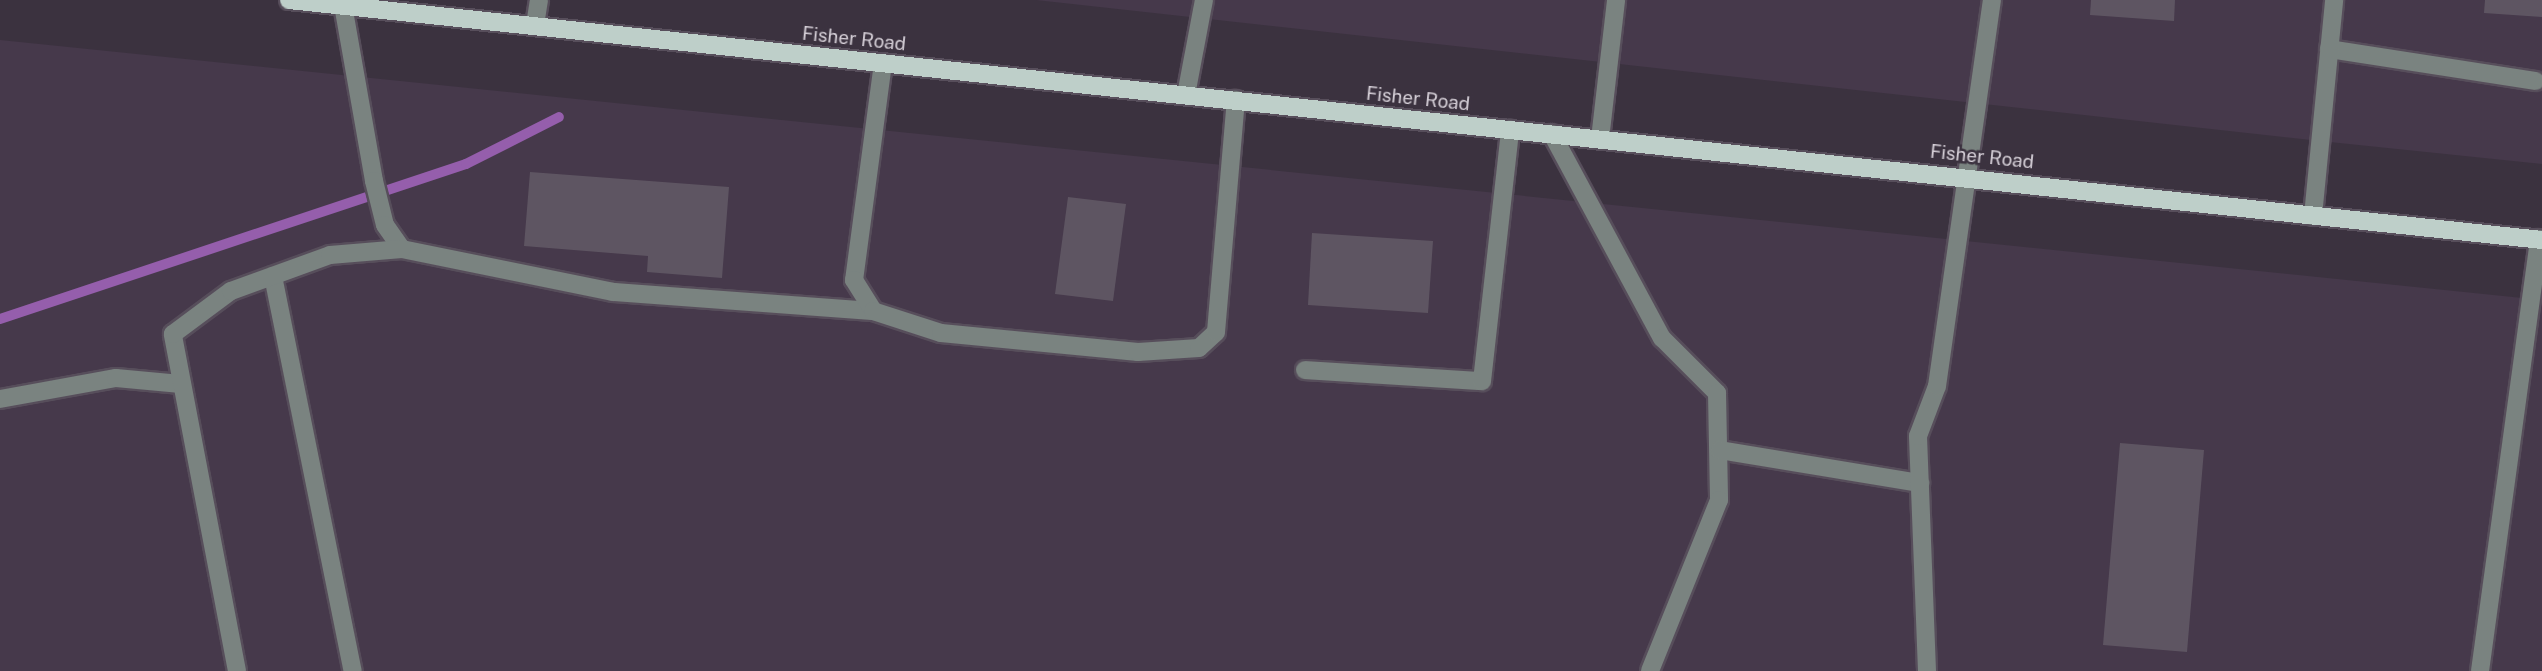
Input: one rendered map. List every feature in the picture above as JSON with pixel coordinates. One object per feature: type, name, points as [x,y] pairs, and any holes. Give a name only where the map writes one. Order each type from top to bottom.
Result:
[{"type":"main road","name":"Fisher Road","points":[[289,0],[2540,239]]},
{"type":"street","points":[[536,25],[539,0]]},
{"type":"street","points":[[1186,95],[1204,0]]},
{"type":"street","points":[[1600,139],[1616,0]]},
{"type":"street","points":[[1927,671],[1918,436],[1937,386],[1970,177],[1992,0]]},
{"type":"street","points":[[2313,216],[2334,0]]},
{"type":"street","points":[[343,5],[377,192],[385,225],[402,249]]},
{"type":"street","points":[[2329,50],[2536,81]]},
{"type":"street","points":[[873,311],[854,280],[883,63]]},
{"type":"street","points":[[237,671],[173,334],[231,291],[330,255],[402,249],[613,292],[873,311],[941,333],[1138,352],[1199,348],[1216,332],[1236,100]]},
{"type":"street","points":[[1305,370],[1482,381],[1510,130]]},
{"type":"street","points":[[1552,134],[1662,338],[1717,393],[1719,500],[1650,671]]},
{"type":"street","points":[[2480,671],[2540,239]]},
{"type":"street","points":[[273,275],[353,671]]},
{"type":"street","points":[[0,399],[116,378],[181,384]]},
{"type":"street","points":[[1720,450],[1920,483]]},
{"type":"shaded area","points":[[1036,0],[2542,0],[2542,164],[2320,141]]},
{"type":"shaded area","points":[[0,40],[2542,300],[2542,671],[0,671]]},
{"type":"building","points":[[2091,0],[2175,0],[2174,21],[2090,15]]},
{"type":"building","points":[[2485,0],[2542,0],[2542,17],[2484,13]]},
{"type":"building","points":[[530,172],[729,187],[722,278],[647,272],[648,256],[524,246]]},
{"type":"building","points":[[1068,197],[1126,204],[1113,301],[1055,294]]},
{"type":"building","points":[[1312,233],[1433,241],[1428,313],[1308,305]]},
{"type":"building","points":[[2120,443],[2204,450],[2187,652],[2103,645]]},
{"type":"waterway","points":[[0,319],[466,164],[559,117]]}]
